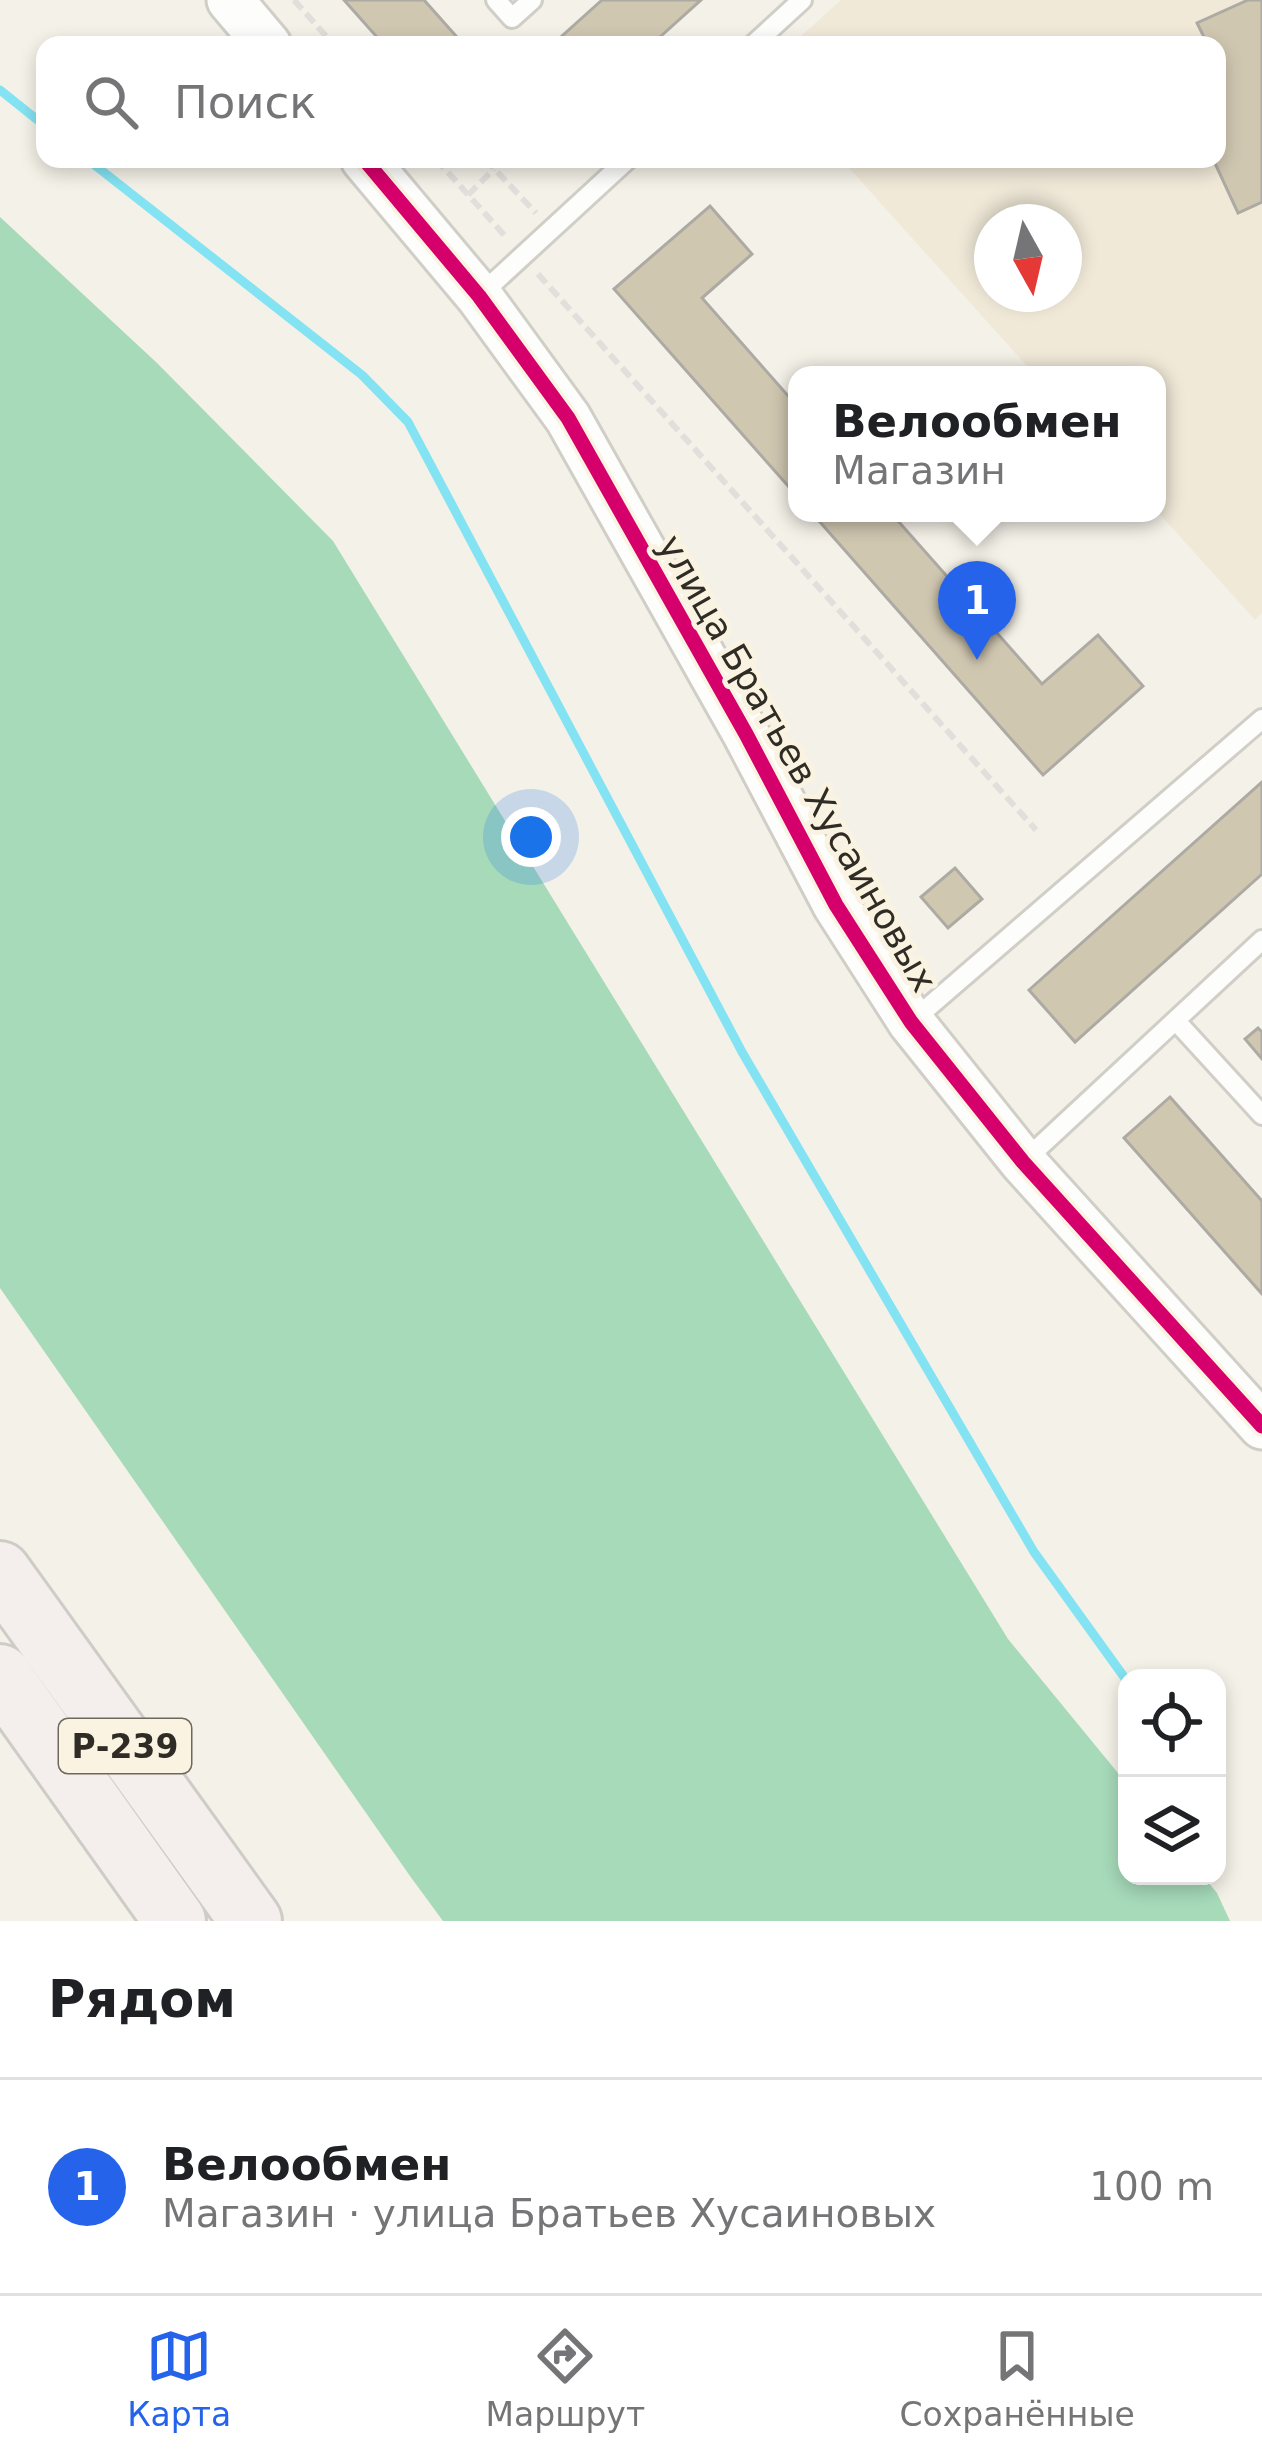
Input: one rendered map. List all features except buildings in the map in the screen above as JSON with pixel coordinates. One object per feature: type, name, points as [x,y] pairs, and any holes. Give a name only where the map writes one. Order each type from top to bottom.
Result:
[{"type":"highway","name":"Р-239","points":[[0,1572],[251,1921]]},
{"type":"highway","name":"Р-239","points":[[0,1675],[175,1921]]},
{"type":"street","points":[[230,0],[260,36]]},
{"type":"street","name":"улица Братьев Хусаиновых","points":[[372,168],[479,296],[568,418],[836,905],[911,1022],[1024,1162],[1262,1426]]},
{"type":"lane","points":[[496,0],[512,18],[532,0]]},
{"type":"lane","points":[[763,36],[802,0]]},
{"type":"lane","points":[[479,296],[618,168]]},
{"type":"lane","points":[[911,1022],[1262,719]]},
{"type":"lane","points":[[1024,1162],[1262,940]]},
{"type":"lane","points":[[1176,1021],[1262,1115]]},
{"type":"path","points":[[294,0],[326,36]]},
{"type":"path","points":[[444,168],[1036,830]]},
{"type":"path","points":[[468,195],[494,170],[551,230]]},
{"type":"shaded area","points":[[841,0],[1262,0],[1262,613],[1255,620],[1166,521],[1166,366],[1027,366],[978,312],[1082,312],[1082,204],[974,204],[974,307],[849,168],[1226,168],[1226,36],[801,36]]},
{"type":"green space","points":[[0,217],[157,363],[333,541],[1008,1639],[1118,1773],[1118,1885],[1210,1885],[1230,1921],[443,1921],[0,1288]]},
{"type":"waterway","points":[[0,90],[36,119]]},
{"type":"waterway","points":[[98,168],[362,375],[408,422],[742,1052],[1034,1552],[1118,1669]]},
{"type":"cycle path","points":[[372,168],[479,296],[568,418],[836,905],[911,1022],[1023,1162],[1262,1426]]},
{"type":"place","name":"Велообмен","points":[[977,660]]}]
